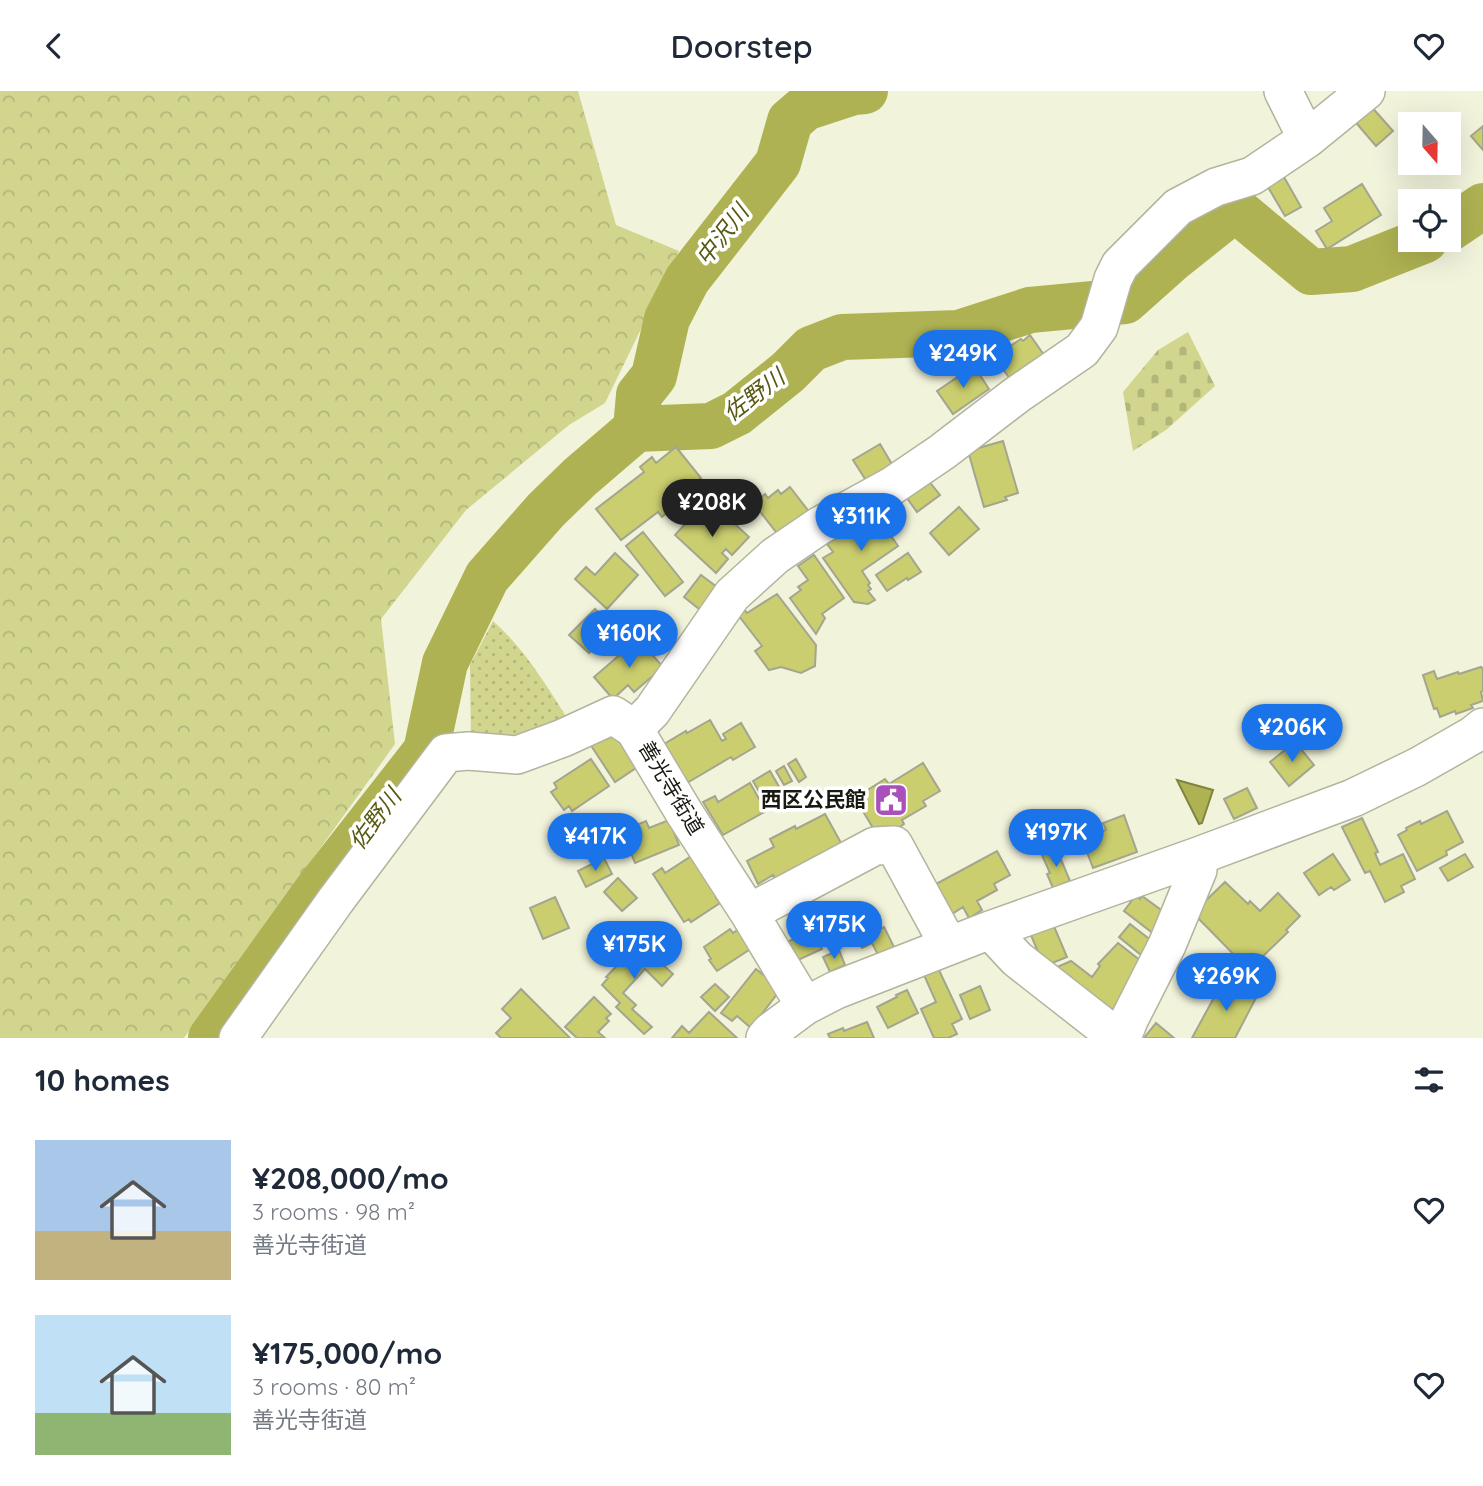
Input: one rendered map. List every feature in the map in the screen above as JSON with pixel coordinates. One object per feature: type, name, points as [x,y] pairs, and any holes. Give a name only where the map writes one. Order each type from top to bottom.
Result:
[{"type":"street","points":[[1283,91],[1307,139]]},
{"type":"street","name":"善光寺街道","points":[[805,1006],[634,729],[652,711],[733,595],[775,556],[819,526],[892,486],[1082,350],[1099,327],[1112,279],[1120,265],[1178,207],[1216,187],[1252,176],[1307,139],[1366,91]]},
{"type":"street","points":[[238,1038],[336,900],[446,753],[468,751],[517,755],[613,715],[634,729]]},
{"type":"street","points":[[765,1038],[805,1006],[836,990],[990,930],[1353,798],[1417,767],[1483,727]]},
{"type":"street","points":[[749,912],[875,846],[894,845],[949,946]]},
{"type":"street","points":[[990,930],[1017,960],[1120,1038],[1167,945],[1198,870],[1198,856]]},
{"type":"green space","points":[[0,91],[578,91],[616,225],[679,251],[605,403],[569,425],[466,510],[381,619],[395,744],[184,1038],[0,1038]]},
{"type":"green space","points":[[1188,332],[1215,386],[1166,430],[1133,451],[1123,392],[1158,350]]},
{"type":"green space","points":[[493,621],[527,658],[573,727],[471,745],[470,665]]},
{"type":"shaded area","points":[[1177,780],[1213,790],[1202,823],[1199,824]]},
{"type":"building","points":[[1369,104],[1393,131],[1376,146],[1352,118]]},
{"type":"building","points":[[1483,126],[1483,150],[1471,136]]},
{"type":"building","points":[[1284,177],[1301,207],[1285,216],[1268,187]]},
{"type":"building","points":[[1362,184],[1381,215],[1327,249],[1316,231],[1332,221],[1324,208]]},
{"type":"building","points":[[1030,335],[1044,355],[1010,379],[1001,366],[1004,363],[998,354]]},
{"type":"building","points":[[974,366],[989,389],[953,414],[937,391]]},
{"type":"building","points":[[1003,441],[1018,493],[1005,497],[1007,500],[984,507],[968,451]]},
{"type":"building","points":[[880,444],[893,466],[867,482],[853,460]]},
{"type":"building","points":[[676,447],[701,478],[667,504],[671,509],[662,517],[658,512],[621,540],[596,509],[644,472],[640,467],[652,457],[656,463]]},
{"type":"building","points":[[928,480],[940,495],[917,512],[906,497]]},
{"type":"building","points":[[790,487],[810,513],[780,537],[754,504],[746,511],[737,501],[749,491],[757,501],[765,494],[768,498],[778,490],[781,494]]},
{"type":"building","points":[[887,503],[895,515],[882,523],[898,546],[862,571],[870,583],[868,585],[871,589],[868,591],[875,600],[868,604],[854,602],[823,558],[833,552],[827,544]]},
{"type":"building","points":[[959,507],[979,529],[949,555],[930,533]]},
{"type":"building","points":[[698,510],[713,524],[723,513],[749,537],[732,555],[726,549],[722,553],[728,559],[716,573],[675,535]]},
{"type":"building","points":[[643,532],[683,582],[665,596],[626,546]]},
{"type":"building","points":[[615,553],[638,575],[607,609],[575,579],[586,567],[595,575]]},
{"type":"building","points":[[908,553],[921,572],[887,591],[876,575]]},
{"type":"building","points":[[814,555],[844,598],[822,614],[825,618],[816,634],[790,598],[801,590],[798,587],[808,580],[798,566]]},
{"type":"building","points":[[701,575],[721,590],[703,612],[684,597]]},
{"type":"building","points":[[777,594],[816,645],[815,666],[801,673],[781,667],[769,670],[755,651],[762,646],[735,611],[741,606],[747,613]]},
{"type":"building","points":[[595,609],[611,624],[597,639],[600,642],[589,653],[569,635]]},
{"type":"building","points":[[637,640],[663,667],[634,692],[628,685],[613,699],[594,677]]},
{"type":"building","points":[[1481,667],[1483,701],[1471,705],[1473,708],[1440,717],[1437,708],[1434,709],[1423,675],[1434,671],[1437,679]]},
{"type":"building","points":[[710,720],[722,741],[726,739],[723,734],[741,723],[755,747],[733,760],[731,757],[687,783],[664,744]]},
{"type":"building","points":[[617,733],[639,766],[615,782],[590,744],[604,735],[607,739]]},
{"type":"building","points":[[1295,742],[1314,765],[1289,786],[1270,762]]},
{"type":"building","points":[[591,759],[609,786],[572,811],[569,806],[564,810],[551,792],[557,788],[554,783]]},
{"type":"building","points":[[796,759],[806,777],[799,782],[788,764]]},
{"type":"building","name":"西区公民館","points":[[923,763],[940,791],[923,801],[926,806],[902,820],[904,824],[897,829],[876,833],[855,798],[885,779],[889,784]]},
{"type":"building","points":[[784,766],[792,781],[784,785],[776,771]]},
{"type":"building","points":[[770,771],[786,799],[769,809],[753,781]]},
{"type":"building","points":[[750,783],[766,811],[723,835],[703,802],[715,796],[718,802]]},
{"type":"building","points":[[1247,788],[1257,808],[1234,819],[1224,799]]},
{"type":"building","points":[[1447,811],[1463,842],[1446,851],[1447,855],[1417,871],[1398,835],[1420,821],[1421,824]]},
{"type":"building","points":[[825,814],[845,850],[778,885],[773,875],[758,884],[747,861],[774,847],[770,839]]},
{"type":"building","points":[[1124,815],[1137,852],[1093,868],[1080,834],[1094,828],[1097,834],[1106,830],[1103,823]]},
{"type":"building","points":[[1362,818],[1378,852],[1375,853],[1380,865],[1403,854],[1415,879],[1401,886],[1404,892],[1385,902],[1370,871],[1365,873],[1342,827]]},
{"type":"building","points":[[669,820],[679,845],[635,863],[622,831],[646,821],[649,828]]},
{"type":"building","points":[[1057,850],[1070,881],[1053,888],[1042,855]]},
{"type":"building","points":[[997,851],[1010,875],[994,884],[997,890],[977,901],[982,910],[969,918],[963,907],[952,914],[936,884]]},
{"type":"building","points":[[1333,854],[1350,880],[1319,895],[1304,873]]},
{"type":"building","points":[[1465,854],[1473,867],[1448,881],[1440,868]]},
{"type":"building","points":[[693,855],[719,896],[716,898],[720,903],[691,922],[689,919],[684,922],[653,874],[662,868],[665,873]]},
{"type":"building","points":[[604,858],[612,874],[586,887],[578,871]]},
{"type":"building","points":[[618,878],[637,898],[622,911],[604,892]]},
{"type":"building","points":[[1225,882],[1248,904],[1250,901],[1260,911],[1278,893],[1300,916],[1286,930],[1288,932],[1260,959],[1267,966],[1256,977],[1193,913]]},
{"type":"building","points":[[1136,895],[1140,899],[1142,896],[1168,915],[1154,934],[1124,911]]},
{"type":"building","points":[[555,897],[569,928],[543,939],[530,908]]},
{"type":"building","points":[[1053,924],[1067,957],[1052,963],[1039,954],[1030,933]]},
{"type":"building","points":[[1130,924],[1157,945],[1146,959],[1119,937]]},
{"type":"building","points":[[884,927],[894,947],[878,955],[872,943],[862,948],[858,940]]},
{"type":"building","points":[[730,929],[733,933],[739,929],[752,948],[717,971],[704,947]]},
{"type":"building","points":[[813,930],[822,949],[796,961],[787,942]]},
{"type":"building","points":[[1118,943],[1146,965],[1111,1012],[1055,968],[1071,961],[1092,977],[1100,966],[1098,964]]},
{"type":"building","points":[[640,944],[673,974],[662,986],[645,969],[623,993],[636,1005],[632,1009],[652,1027],[644,1034],[616,1007],[620,1003],[602,985],[608,978],[606,977]]},
{"type":"building","points":[[839,950],[845,965],[830,972],[823,957]]},
{"type":"building","points":[[938,968],[962,1019],[952,1024],[957,1034],[948,1038],[934,1038],[921,1009],[936,1002],[924,975]]},
{"type":"building","points":[[756,969],[781,989],[751,1028],[737,1016],[732,1021],[721,1013]]},
{"type":"building","points":[[1224,979],[1257,996],[1235,1038],[1192,1038]]},
{"type":"building","points":[[715,984],[729,997],[715,1011],[701,997]]},
{"type":"building","points":[[980,986],[990,1010],[970,1019],[960,995]]},
{"type":"building","points":[[521,989],[570,1038],[501,1038],[496,1033],[511,1018],[502,1009]]},
{"type":"building","points":[[907,990],[918,1013],[888,1028],[877,1007]]},
{"type":"building","points":[[594,997],[611,1014],[606,1018],[609,1021],[598,1032],[605,1038],[577,1038],[565,1027]]},
{"type":"building","points":[[709,1012],[737,1038],[672,1038],[682,1026],[689,1033]]},
{"type":"building","points":[[867,1022],[874,1038],[830,1038],[828,1034],[843,1028],[844,1031]]},
{"type":"building","points":[[1156,1023],[1174,1038],[1144,1038]]},
{"type":"waterway","name":"中沢川","points":[[636,429],[639,395],[654,376],[667,319],[687,280],[778,163],[790,121],[805,108],[865,91]]},
{"type":"waterway","name":"佐野川","points":[[1461,221],[1483,206]]},
{"type":"waterway","name":"佐野川","points":[[211,1038],[318,889],[426,751],[445,663],[487,577],[546,510],[636,429],[711,426],[737,413],[788,372],[811,349],[842,337],[959,333],[1030,310],[1125,301],[1235,209],[1311,272],[1352,269],[1398,251]]},
{"type":"place","name":"西区公民館","points":[[891,800]]}]
